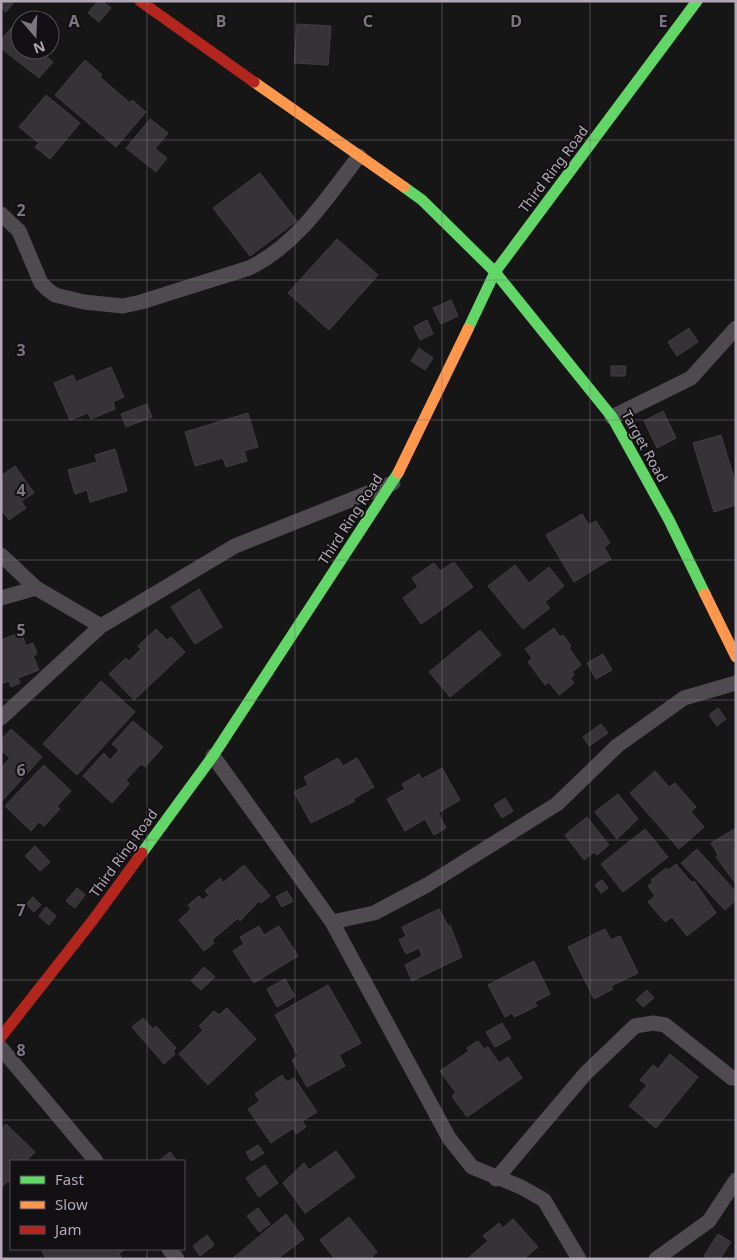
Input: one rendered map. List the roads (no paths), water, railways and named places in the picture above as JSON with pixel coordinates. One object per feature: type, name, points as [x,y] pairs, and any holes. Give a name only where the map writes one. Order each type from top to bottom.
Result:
[{"type":"street","name":"Target Road","points":[[140,1],[422,200],[495,272],[612,417],[669,520],[736,657]]},
{"type":"street","name":"Third Ring Road","points":[[1,1037],[93,920],[213,756],[392,482],[495,272],[697,1]]},
{"type":"street","points":[[1,214],[19,231],[41,283],[55,295],[84,302],[123,306],[262,262],[303,229],[359,156]]},
{"type":"street","points":[[612,417],[691,378],[736,328]]},
{"type":"street","points":[[1,718],[101,626],[235,546],[392,482]]},
{"type":"street","points":[[1,555],[36,588],[101,626]]},
{"type":"street","points":[[1,598],[36,588]]},
{"type":"street","points":[[332,922],[374,912],[427,885],[557,804],[617,746],[684,698],[736,683]]},
{"type":"street","points":[[213,756],[332,922],[448,1138],[472,1167],[496,1179],[521,1187],[544,1200],[579,1259]]},
{"type":"street","points":[[496,1179],[585,1074],[635,1026],[653,1023],[664,1025],[732,1078],[736,1078]]},
{"type":"street","points":[[1,1048],[95,1160]]},
{"type":"street","points":[[656,1259],[709,1221],[736,1180]]}]
